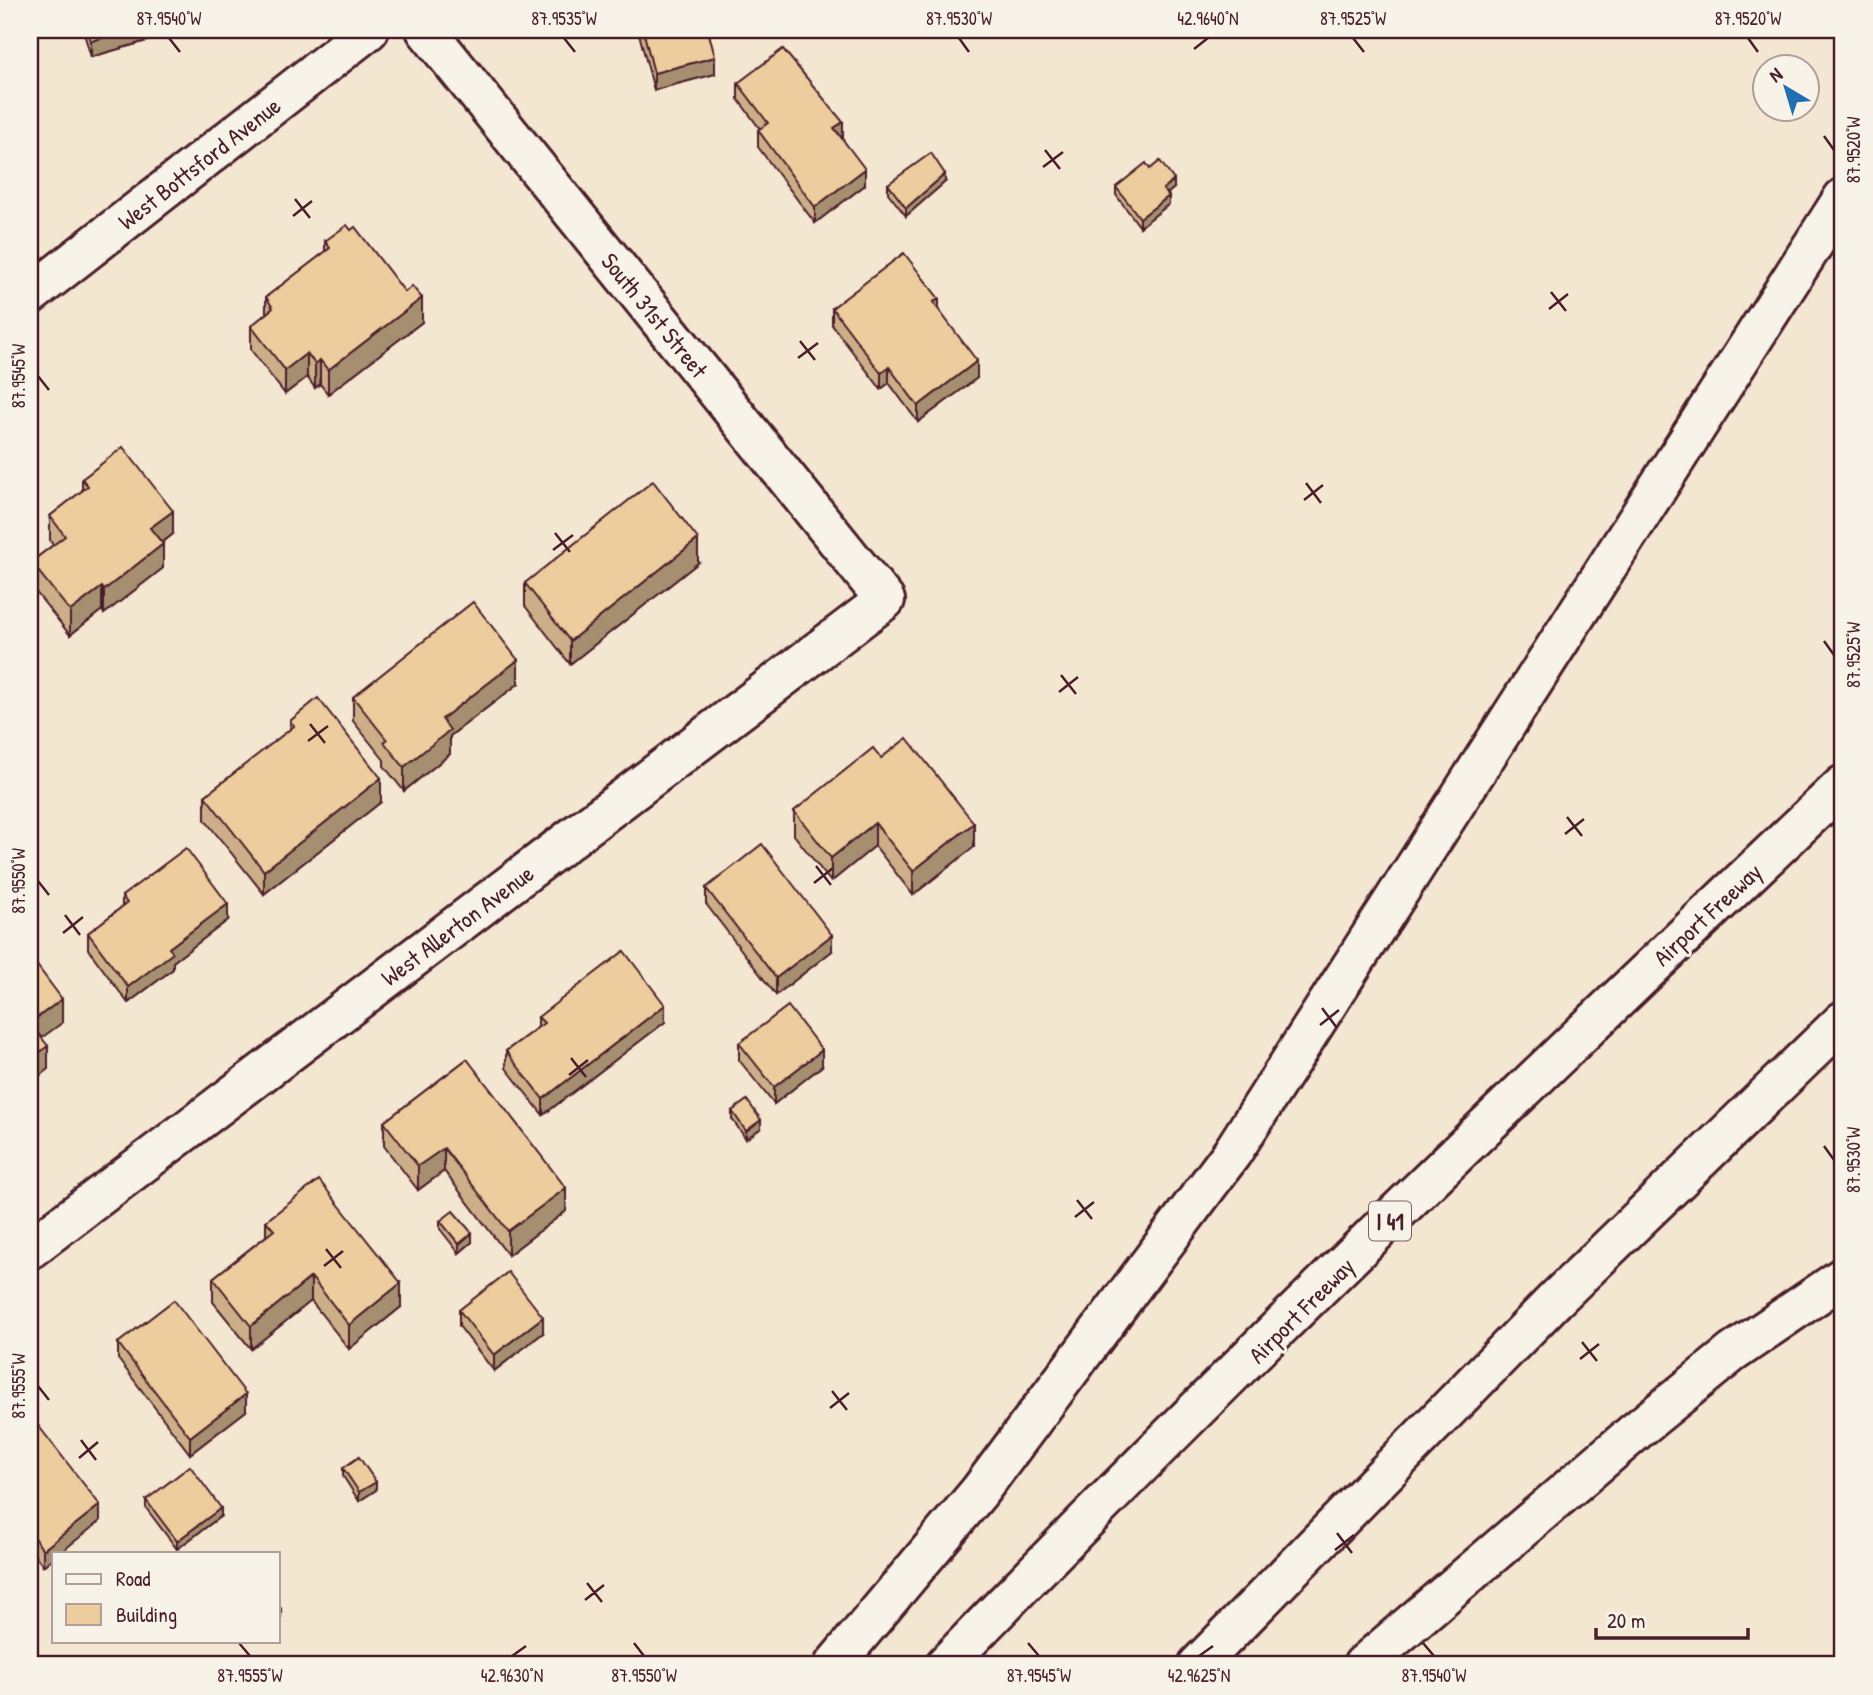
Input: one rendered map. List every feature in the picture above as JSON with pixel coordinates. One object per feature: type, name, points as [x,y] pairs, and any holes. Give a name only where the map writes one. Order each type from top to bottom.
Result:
[{"type":"main road","name":"West Bottsford Avenue","points":[[30,295],[369,30]]},
{"type":"main road","name":"South 31st Street","points":[[426,30],[885,600]]},
{"type":"main road","points":[[834,1665],[979,1492],[1232,1153],[1843,198]]},
{"type":"main road","name":"West Allerton Avenue","points":[[30,1250],[885,600]]},
{"type":"main road","name":"Airport Freeway","points":[[946,1665],[1051,1556],[1567,1047],[1843,785]]},
{"type":"main road","points":[[1198,1665],[1555,1300],[1843,1021]]},
{"type":"main road","points":[[1363,1665],[1636,1431],[1732,1353],[1843,1277]]},
{"type":"building","points":[[88,30],[128,30],[91,41]]},
{"type":"building","points":[[643,30],[708,30],[715,57],[654,73]]},
{"type":"building","points":[[783,49],[843,122],[834,128],[865,169],[815,207],[758,130],[768,123],[738,83]]},
{"type":"building","points":[[931,153],[945,174],[906,208],[888,184]]},
{"type":"building","points":[[1160,161],[1174,180],[1163,189],[1169,196],[1140,218],[1116,187],[1146,163],[1150,169]]},
{"type":"building","points":[[347,225],[351,230],[355,227],[405,292],[412,286],[422,298],[328,370],[320,360],[315,364],[307,353],[285,370],[251,326],[273,308],[266,297],[330,248],[325,241]]},
{"type":"building","points":[[904,253],[939,299],[933,302],[977,361],[918,406],[889,367],[881,373],[832,308]]},
{"type":"building","points":[[123,447],[173,511],[150,528],[163,544],[104,590],[102,587],[70,611],[31,562],[65,536],[50,516],[88,486],[82,479]]},
{"type":"building","points":[[653,481],[698,539],[570,641],[525,583]]},
{"type":"building","points":[[473,602],[518,660],[442,719],[450,730],[404,767],[384,742],[387,740],[353,697]]},
{"type":"building","points":[[318,698],[381,778],[264,871],[205,796],[294,726],[290,721]]},
{"type":"building","points":[[907,738],[974,823],[913,871],[875,823],[831,858],[794,811],[873,748],[881,758]]},
{"type":"building","points":[[762,844],[832,935],[776,978],[706,888]]},
{"type":"building","points":[[186,848],[228,904],[169,948],[173,953],[128,987],[88,933],[127,903],[122,896]]},
{"type":"building","points":[[624,951],[665,1005],[543,1099],[506,1051],[544,1023],[538,1017]]},
{"type":"building","points":[[30,956],[62,999],[30,1023]]},
{"type":"building","points":[[788,1006],[822,1050],[774,1087],[739,1043]]},
{"type":"building","points":[[30,1023],[48,1046],[30,1059]]},
{"type":"building","points":[[467,1059],[566,1188],[508,1231],[444,1148],[418,1166],[384,1122]]},
{"type":"building","points":[[747,1100],[761,1120],[746,1131],[732,1111]]},
{"type":"building","points":[[319,1180],[401,1283],[349,1325],[311,1277],[251,1326],[213,1278],[274,1230],[266,1221]]},
{"type":"building","points":[[453,1211],[472,1233],[459,1244],[440,1221]]},
{"type":"building","points":[[508,1272],[543,1317],[494,1355],[459,1310]]},
{"type":"building","points":[[174,1300],[246,1394],[190,1437],[118,1343]]},
{"type":"building","points":[[30,1415],[100,1505],[43,1550],[30,1532]]},
{"type":"building","points":[[359,1457],[376,1482],[359,1492],[343,1468]]},
{"type":"building","points":[[190,1466],[221,1508],[177,1541],[146,1500]]}]
